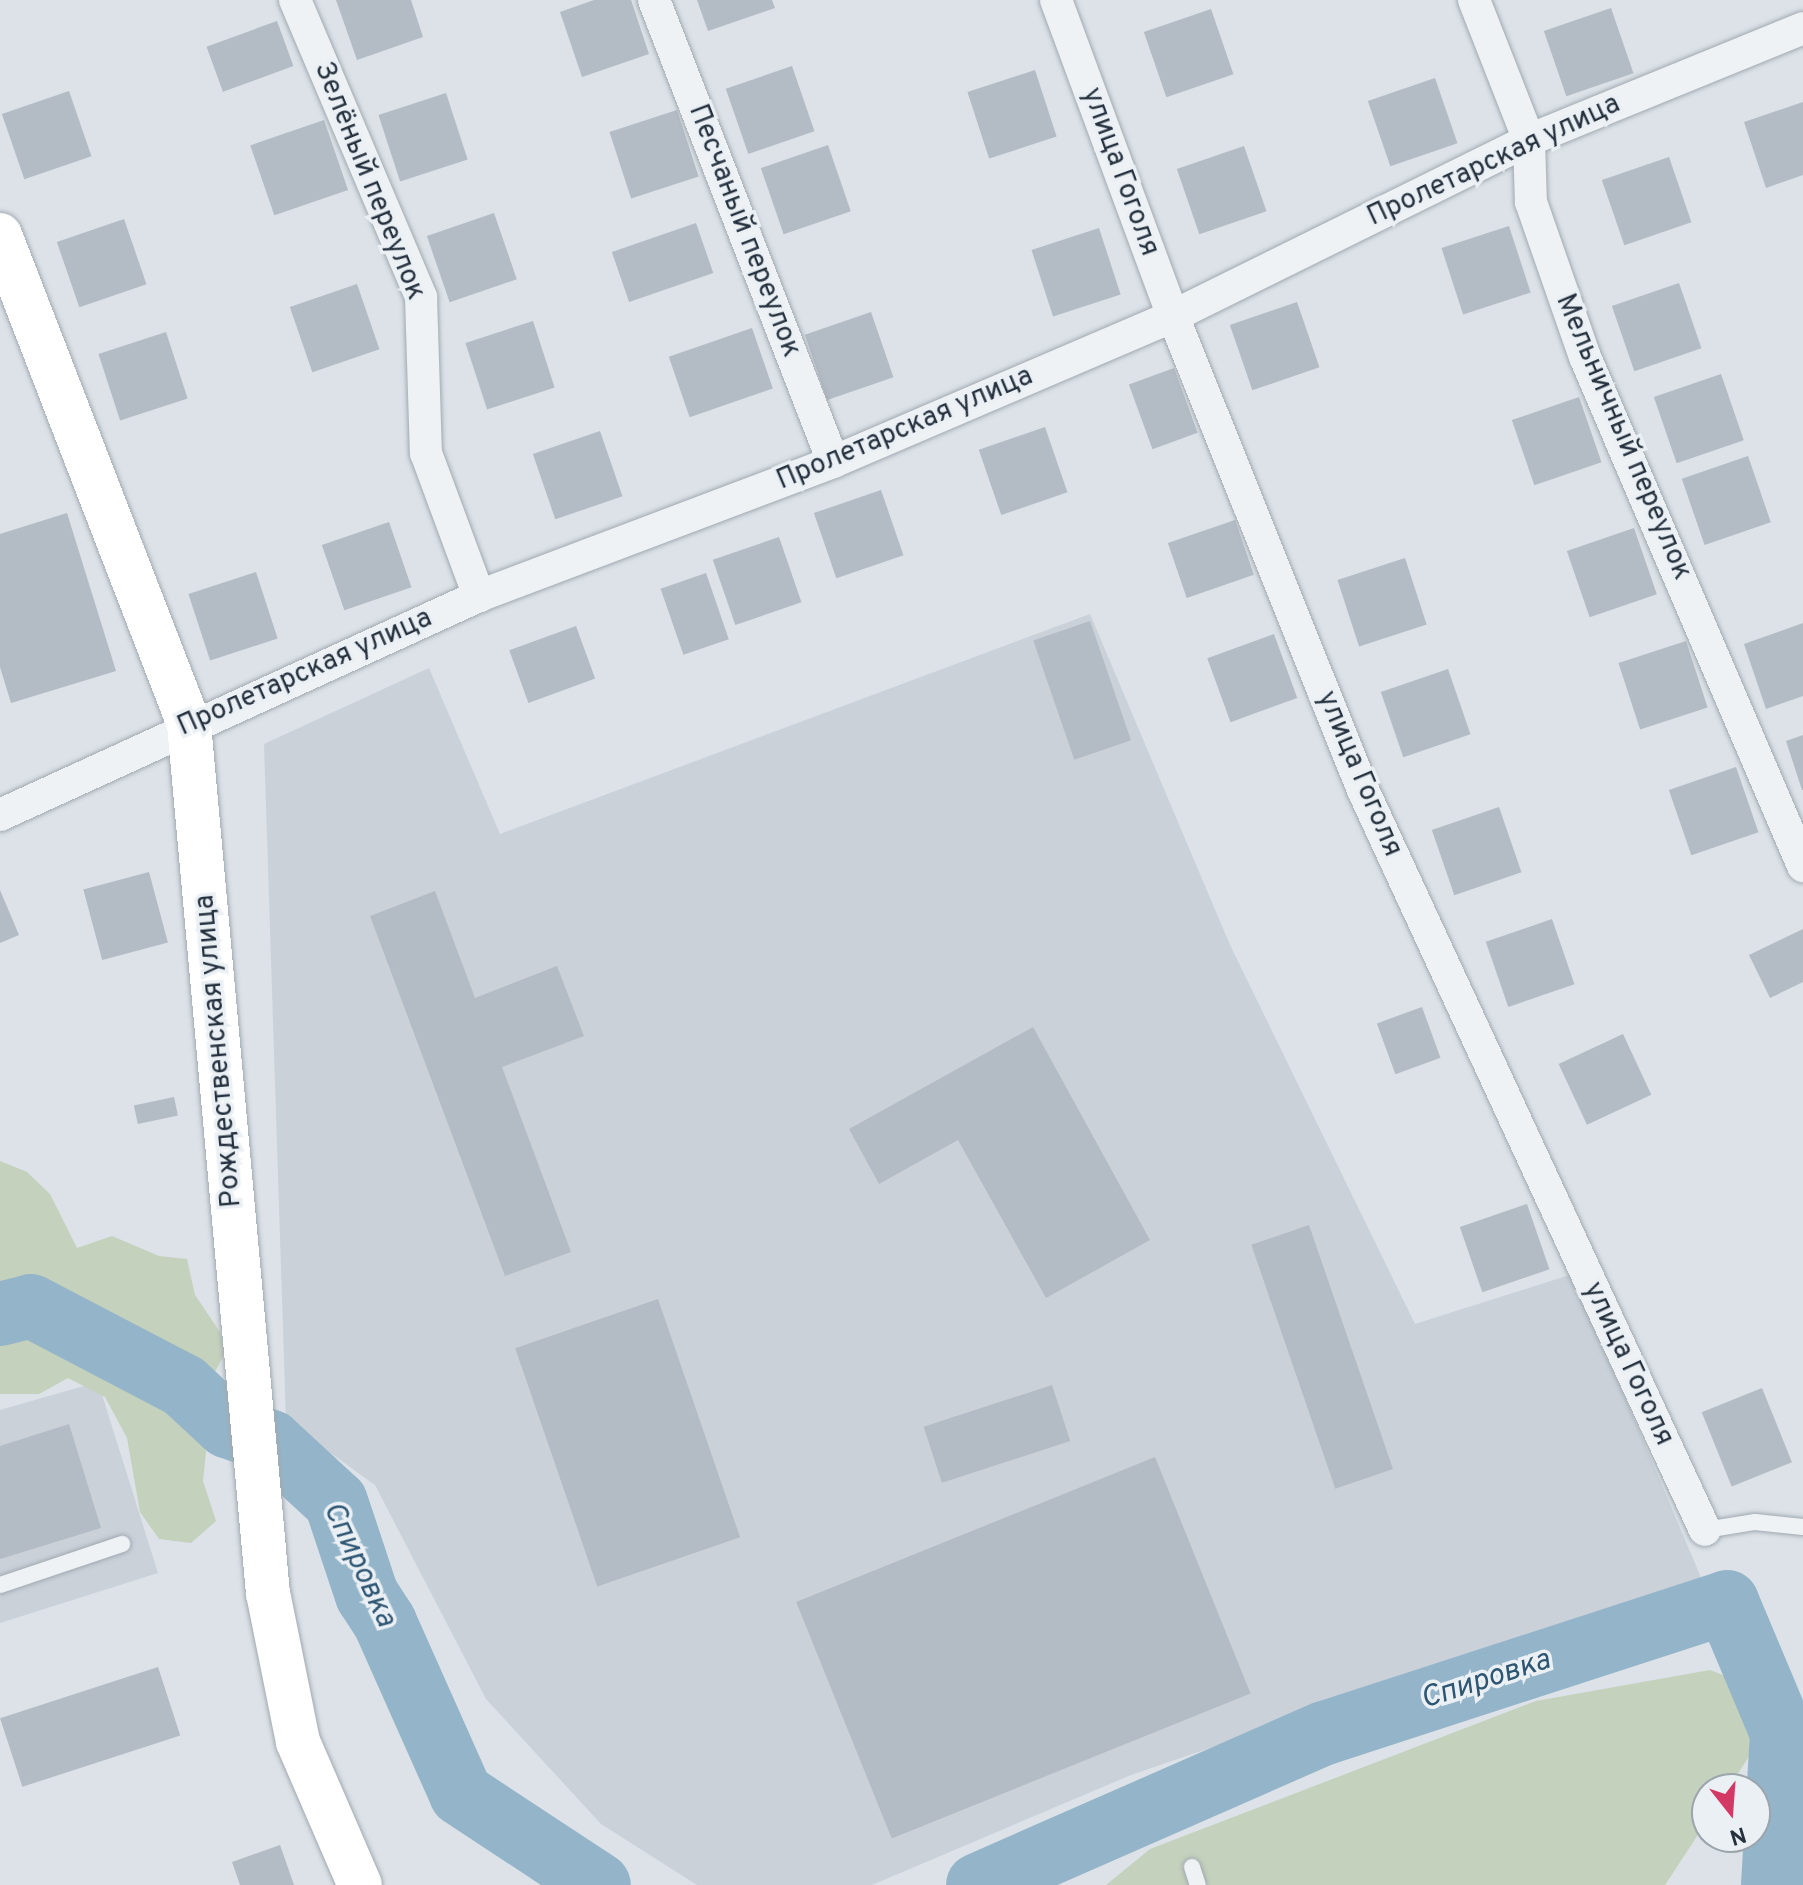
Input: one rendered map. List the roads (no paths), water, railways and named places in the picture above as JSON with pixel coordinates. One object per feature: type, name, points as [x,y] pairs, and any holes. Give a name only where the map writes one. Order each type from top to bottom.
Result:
[{"type":"main road","name":"Рождественская улица","points":[[0,235],[189,724],[258,1519],[298,1742],[360,1885]]},
{"type":"street","name":"Зелёный переулок","points":[[295,0],[421,297],[426,453],[479,596]]},
{"type":"street","name":"Песчаный переулок","points":[[654,0],[833,462]]},
{"type":"street","name":"улица Гоголя","points":[[1056,0],[1173,316],[1363,790],[1705,1530]]},
{"type":"street","name":"Мельничный переулок","points":[[1474,0],[1529,140],[1531,202],[1585,357],[1803,866]]},
{"type":"street","name":"Пролетарская улица","points":[[0,815],[189,724],[479,596],[833,462],[1173,316],[1529,140],[1803,28]]},
{"type":"lane","points":[[1705,1530],[1755,1522],[1803,1527]]},
{"type":"lane","points":[[0,1585],[122,1544]]},
{"type":"lane","points":[[1192,1867],[1198,1885]]},
{"type":"waterway","name":"Спировка","points":[[0,1314],[31,1306],[184,1386],[227,1426],[271,1442],[336,1502],[367,1595],[385,1623],[461,1794],[599,1885]]},
{"type":"waterway","name":"Спировка","points":[[978,1885],[1325,1733],[1727,1602],[1782,1733],[1773,1885]]}]
